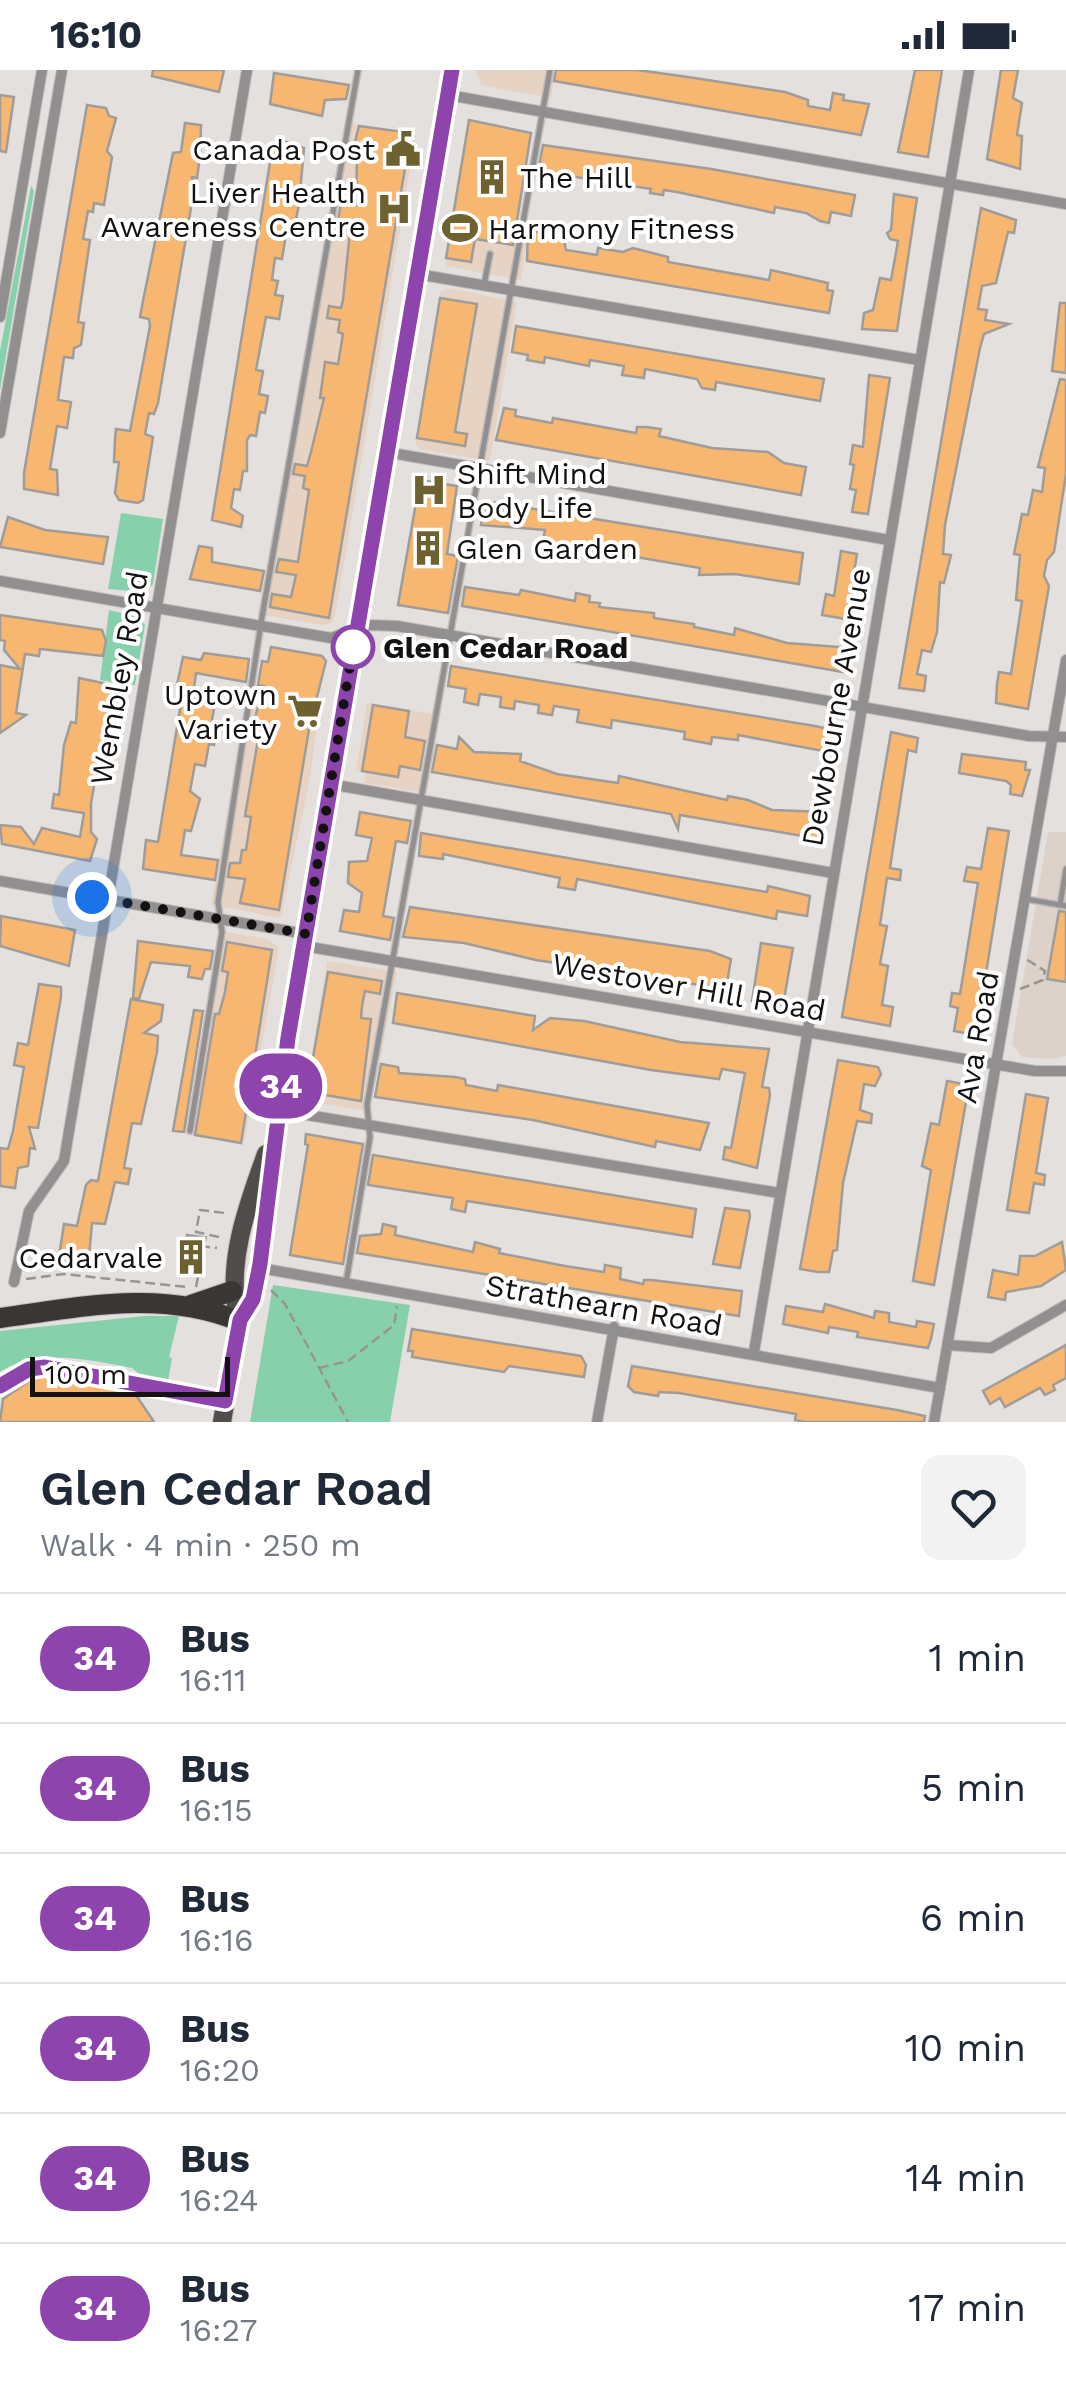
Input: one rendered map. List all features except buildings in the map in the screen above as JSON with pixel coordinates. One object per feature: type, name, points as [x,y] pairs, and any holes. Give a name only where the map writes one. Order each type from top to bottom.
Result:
[{"type":"highway","points":[[0,1318],[232,1291]]},
{"type":"highway","points":[[193,1296],[240,1320]]},
{"type":"main road","points":[[222,1422],[240,1320],[253,1299],[260,1268],[277,1110],[452,70]]},
{"type":"main road","points":[[240,1320],[232,1291],[247,1207],[274,1130]]},
{"type":"main road","points":[[241,1242],[248,1261],[260,1268]]},
{"type":"street","points":[[0,317],[42,70]]},
{"type":"street","points":[[0,432],[62,70]]},
{"type":"street","name":"Wembley Road","points":[[14,1282],[30,1211],[64,1161],[247,70]]},
{"type":"street","name":"Dewbourne Avenue","points":[[754,1352],[969,70]]},
{"type":"street","points":[[448,95],[1066,204]]},
{"type":"street","points":[[24,176],[42,180]]},
{"type":"street","points":[[417,274],[919,360]]},
{"type":"street","points":[[386,452],[889,540]]},
{"type":"street","points":[[0,581],[331,638],[379,624],[1066,737]]},
{"type":"street","name":"Ava Road","points":[[934,1422],[1066,660]]},
{"type":"street","points":[[330,784],[833,873]]},
{"type":"street","name":"Westover Hill Road","points":[[0,882],[221,917],[394,962],[998,1065],[1066,1071]]},
{"type":"street","points":[[277,1110],[779,1193]]},
{"type":"street","name":"Strathearn Road","points":[[260,1268],[614,1327],[712,1346],[731,1354],[754,1352],[940,1388]]},
{"type":"street","points":[[948,1345],[990,1348],[1066,1305]]},
{"type":"street","points":[[597,1422],[614,1327]]},
{"type":"lane","points":[[190,1132],[221,917],[218,902],[358,70]]},
{"type":"lane","points":[[346,1285],[394,962],[550,70]]},
{"type":"lane","points":[[484,285],[490,254]]},
{"type":"lane","points":[[1026,899],[1063,906],[1066,868]]},
{"type":"lane","points":[[0,1386],[29,1369],[45,1367],[225,1401]]},
{"type":"path","points":[[1010,992],[1044,980],[1045,971],[1017,953]]},
{"type":"path","points":[[219,1237],[196,1232],[200,1210],[225,1213]]},
{"type":"path","points":[[193,1296],[206,1234]]},
{"type":"path","points":[[202,1246],[217,1248]]},
{"type":"path","points":[[14,1282],[63,1274],[193,1296],[204,1287]]},
{"type":"path","points":[[265,1288],[285,1304],[348,1422]]},
{"type":"path","points":[[318,1368],[348,1361],[394,1324],[399,1294]]},
{"type":"shaded area","points":[[476,70],[556,70],[551,98],[481,85]]},
{"type":"shaded area","points":[[346,123],[416,134],[335,617],[323,625],[258,614]]},
{"type":"shaded area","points":[[451,222],[528,234],[521,280],[446,266]]},
{"type":"shaded area","points":[[449,288],[517,302],[490,461],[419,449],[415,442],[441,291]]},
{"type":"shaded area","points":[[248,694],[319,706],[311,772],[281,918],[211,905]]},
{"type":"shaded area","points":[[367,703],[440,715],[427,793],[364,783],[366,773],[356,771]]},
{"type":"shaded area","points":[[1048,832],[1066,832],[1066,1056],[1050,1059],[1022,1057],[1012,1044]]},
{"type":"shaded area","points":[[220,931],[268,939],[279,948],[244,1143],[186,1134]]},
{"type":"shaded area","points":[[327,961],[397,972],[370,1111],[304,1101]]},
{"type":"green space","points":[[31,186],[34,191],[0,390],[0,351]]},
{"type":"green space","points":[[121,513],[163,519],[153,584],[144,592],[108,589]]},
{"type":"green space","points":[[109,610],[138,617],[145,625],[135,685],[100,680]]},
{"type":"green space","points":[[273,1285],[410,1305],[390,1422],[250,1422]]},
{"type":"green space","points":[[179,1316],[169,1357],[172,1358],[168,1381],[142,1376],[132,1368],[64,1358],[30,1360],[0,1372],[0,1331]]},
{"type":"bus line","name":"34","points":[[0,1386],[29,1369],[45,1367],[225,1401],[240,1320],[253,1299],[260,1264],[288,1038],[452,70]]},
{"type":"place","name":"Canada Post","points":[[403,149]]},
{"type":"place","name":"The Hill","points":[[492,177]]},
{"type":"place","name":"Liver Health Awareness Centre","points":[[394,209]]},
{"type":"place","name":"Harmony Fitness","points":[[460,228]]},
{"type":"place","name":"Shift Mind Body Life","points":[[429,490]]},
{"type":"place","name":"Glen Garden","points":[[428,548]]},
{"type":"place","name":"Glen Cedar Road","points":[[353,647]]},
{"type":"place","name":"Uptown Variety","points":[[305,711]]},
{"type":"place","name":"Cedarvale","points":[[191,1257]]},
{"type":"route","points":[[92,897],[306,934],[353,647]]}]
